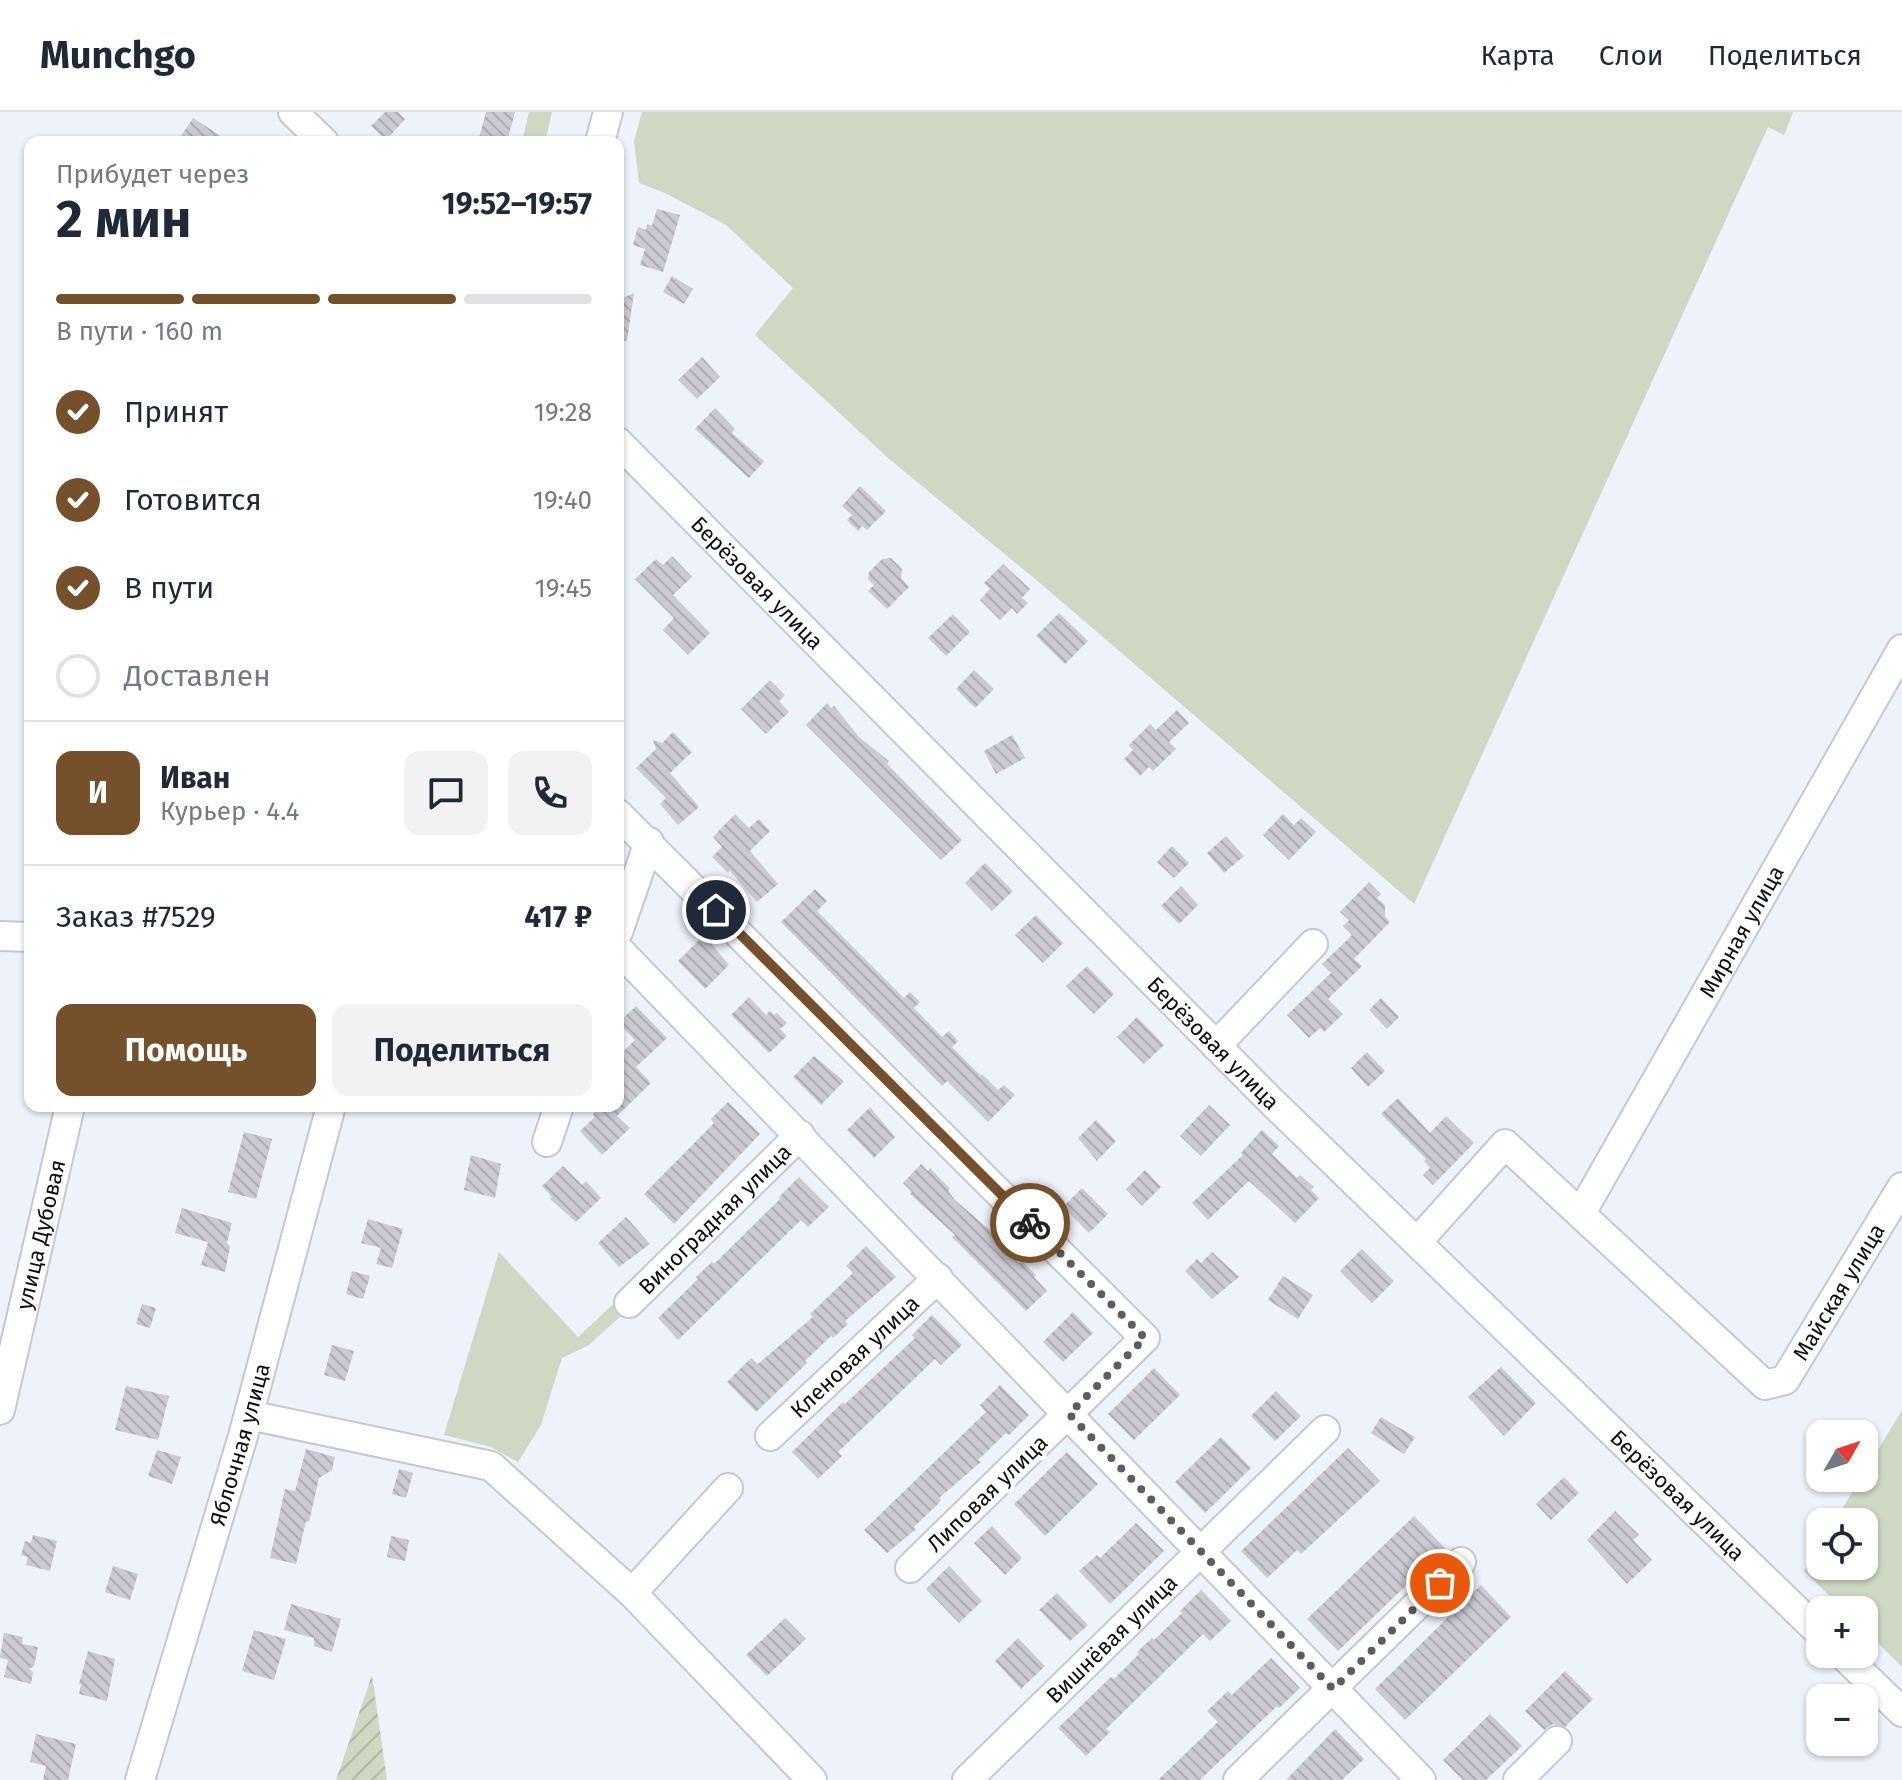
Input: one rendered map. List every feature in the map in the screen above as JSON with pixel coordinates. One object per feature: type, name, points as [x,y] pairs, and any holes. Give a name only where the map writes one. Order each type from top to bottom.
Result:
[{"type":"street","points":[[293,112],[318,136]]},
{"type":"street","points":[[602,136],[608,112]]},
{"type":"street","name":"Берёзовая улица","points":[[624,448],[1216,1046],[1806,1619]]},
{"type":"street","name":"Мирная улица","points":[[1581,1213],[1902,649]]},
{"type":"street","points":[[624,819],[649,842],[624,915]]},
{"type":"street","name":"Липовая улица","points":[[649,842],[1145,1338],[910,1568]]},
{"type":"street","points":[[0,936],[24,937]]},
{"type":"street","points":[[1216,1046],[1313,944]]},
{"type":"street","points":[[624,955],[1421,1780]]},
{"type":"street","name":"улица Дубовая","points":[[0,1410],[69,1112]]},
{"type":"street","name":"Яблочная улица","points":[[140,1780],[249,1415],[329,1112]]},
{"type":"street","points":[[547,1142],[557,1112]]},
{"type":"street","name":"Виноградная улица","points":[[629,1303],[800,1135]]},
{"type":"street","points":[[1417,1242],[1505,1144],[1581,1213]]},
{"type":"street","name":"Майская улица","points":[[1581,1213],[1765,1385],[1785,1380],[1902,1187]]},
{"type":"street","name":"Кленовая улица","points":[[770,1436],[938,1278]]},
{"type":"street","points":[[249,1415],[491,1466],[632,1593],[812,1780]]},
{"type":"street","name":"Вишнёвая улица","points":[[967,1780],[1325,1430]]},
{"type":"street","points":[[632,1593],[728,1488]]},
{"type":"street","points":[[1238,1780],[1461,1562]]},
{"type":"street","points":[[1856,1668],[1902,1712]]},
{"type":"street","points":[[1518,1780],[1557,1741]]},
{"type":"green space","points":[[529,112],[552,112],[546,136],[523,136]]},
{"type":"green space","points":[[642,112],[1793,112],[1784,135],[1768,127],[1414,904],[1040,583],[888,458],[755,335],[793,288],[726,225],[639,183],[634,141]]},
{"type":"green space","points":[[499,1252],[578,1337],[624,1294],[634,1304],[589,1345],[562,1358],[541,1425],[518,1462],[491,1447],[444,1435]]},
{"type":"green space","points":[[1902,1410],[1902,1667],[1878,1643],[1878,1596],[1830,1596],[1813,1580],[1878,1580],[1878,1508],[1843,1508],[1852,1492],[1878,1492],[1878,1450]]},
{"type":"green space","points":[[372,1675],[387,1780],[336,1780]]},
{"type":"building","points":[[385,112],[398,112],[405,119],[390,136],[382,136],[371,126]]},
{"type":"building","points":[[486,112],[515,112],[509,136],[480,136]]},
{"type":"building","points":[[193,118],[221,136],[181,136]]},
{"type":"building","points":[[657,209],[680,215],[663,272],[640,265],[645,249],[633,245],[638,227],[646,230],[647,224],[652,226]]},
{"type":"building","points":[[672,276],[693,289],[684,304],[663,292]]},
{"type":"building","points":[[634,293],[627,341],[624,341],[624,297]]},
{"type":"building","points":[[702,357],[720,377],[697,399],[678,380]]},
{"type":"building","points":[[715,408],[735,429],[732,433],[764,461],[749,478],[695,429]]},
{"type":"building","points":[[860,486],[886,511],[867,530],[862,526],[858,531],[847,520],[852,515],[842,506]]},
{"type":"building","points":[[672,556],[692,577],[673,595],[710,633],[688,655],[663,630],[674,618],[635,579],[656,559],[663,565]]},
{"type":"building","points":[[891,558],[902,569],[901,578],[909,587],[887,609],[868,591],[874,585],[868,579],[869,572],[882,559]]},
{"type":"building","points":[[1003,564],[1030,589],[1022,598],[1028,603],[1017,614],[1012,608],[1000,620],[980,600],[990,589],[984,583]]},
{"type":"building","points":[[1059,613],[1088,641],[1065,664],[1036,636]]},
{"type":"building","points":[[953,614],[970,632],[946,656],[928,638]]},
{"type":"building","points":[[974,670],[994,689],[975,708],[956,689]]},
{"type":"building","points":[[770,680],[785,695],[779,701],[789,712],[766,734],[741,709]]},
{"type":"building","points":[[827,703],[831,708],[834,706],[859,737],[889,761],[887,764],[962,840],[941,860],[806,725]]},
{"type":"building","points":[[1177,710],[1189,723],[1169,742],[1176,749],[1153,771],[1149,767],[1140,776],[1124,759],[1133,750],[1129,745],[1150,724],[1156,730]]},
{"type":"building","points":[[673,732],[692,752],[670,773],[699,807],[678,825],[660,804],[666,798],[636,768],[656,749],[653,740],[662,743]]},
{"type":"building","points":[[1012,735],[1025,758],[996,774],[984,751]]},
{"type":"building","points":[[735,814],[749,828],[759,819],[770,831],[750,851],[778,884],[757,902],[730,871],[728,873],[712,857],[722,847],[713,837]]},
{"type":"building","points":[[1283,814],[1294,825],[1301,818],[1316,832],[1289,860],[1263,835]]},
{"type":"building","points":[[1226,836],[1244,856],[1224,873],[1207,853]]},
{"type":"building","points":[[1172,846],[1189,863],[1174,878],[1157,862]]},
{"type":"building","points":[[985,863],[1013,891],[992,911],[965,883]]},
{"type":"building","points":[[1369,882],[1381,894],[1377,898],[1385,905],[1385,917],[1390,922],[1354,959],[1362,966],[1328,999],[1343,1014],[1324,1032],[1320,1028],[1309,1038],[1287,1015],[1331,973],[1322,964],[1352,935],[1343,926],[1349,920],[1340,912]]},
{"type":"building","points":[[1181,886],[1198,905],[1179,924],[1161,906]]},
{"type":"building","points":[[815,889],[827,901],[817,911],[904,998],[910,992],[920,1002],[914,1008],[942,1037],[949,1031],[958,1041],[952,1047],[981,1076],[998,1090],[1004,1085],[1015,1095],[988,1122],[947,1081],[942,1086],[781,922]]},
{"type":"building","points":[[1036,915],[1063,943],[1043,963],[1015,935]]},
{"type":"building","points":[[704,935],[729,965],[705,989],[678,961]]},
{"type":"building","points":[[1087,966],[1114,994],[1094,1014],[1066,986]]},
{"type":"building","points":[[749,997],[766,1015],[770,1011],[774,1015],[777,1013],[787,1023],[780,1029],[787,1036],[769,1053],[731,1015]]},
{"type":"building","points":[[1381,998],[1399,1017],[1387,1029],[1369,1010]]},
{"type":"building","points":[[636,1006],[667,1038],[636,1067],[651,1083],[624,1109],[624,1051],[635,1040],[624,1029],[624,1017]]},
{"type":"building","points":[[1137,1017],[1164,1045],[1144,1064],[1117,1037]]},
{"type":"building","points":[[1367,1052],[1385,1071],[1368,1087],[1351,1068]]},
{"type":"building","points":[[814,1056],[844,1081],[821,1105],[793,1077]]},
{"type":"building","points":[[1398,1098],[1430,1133],[1446,1116],[1474,1143],[1433,1185],[1423,1175],[1430,1168],[1424,1161],[1426,1159],[1381,1114]]},
{"type":"building","points":[[728,1102],[760,1134],[674,1224],[644,1194],[714,1123],[711,1119]]},
{"type":"building","points":[[1209,1105],[1230,1125],[1201,1156],[1180,1136]]},
{"type":"building","points":[[870,1107],[895,1137],[874,1158],[847,1130]]},
{"type":"building","points":[[621,1112],[617,1116],[630,1128],[602,1155],[580,1131],[595,1117],[593,1114]]},
{"type":"building","points":[[1096,1120],[1116,1141],[1097,1161],[1078,1138]]},
{"type":"building","points":[[1262,1130],[1279,1146],[1272,1154],[1297,1178],[1300,1175],[1314,1187],[1311,1190],[1319,1198],[1295,1223],[1249,1181],[1208,1220],[1192,1203],[1243,1155],[1241,1153]]},
{"type":"building","points":[[244,1132],[272,1139],[256,1199],[228,1192]]},
{"type":"building","points":[[471,1155],[501,1164],[495,1198],[464,1190]]},
{"type":"building","points":[[921,1164],[928,1171],[930,1168],[950,1189],[948,1191],[955,1200],[1000,1239],[997,1242],[1019,1263],[1022,1261],[1036,1275],[1034,1277],[1047,1291],[1026,1311],[952,1237],[955,1235],[910,1194],[912,1192],[903,1183]]},
{"type":"building","points":[[563,1166],[582,1185],[586,1181],[601,1198],[576,1222],[550,1199],[552,1197],[542,1186]]},
{"type":"building","points":[[1145,1170],[1161,1187],[1142,1206],[1126,1189]]},
{"type":"building","points":[[799,1177],[829,1207],[808,1227],[801,1220],[678,1340],[658,1318]]},
{"type":"building","points":[[1082,1188],[1108,1214],[1089,1233],[1063,1207]]},
{"type":"building","points":[[182,1208],[232,1223],[225,1272],[201,1265],[208,1242],[175,1233]]},
{"type":"building","points":[[626,1217],[650,1244],[619,1267],[598,1243]]},
{"type":"building","points":[[368,1219],[403,1229],[392,1268],[376,1264],[381,1248],[361,1243]]},
{"type":"building","points":[[866,1246],[896,1277],[845,1321],[848,1324],[833,1338],[831,1336],[756,1412],[727,1382],[751,1358],[758,1364],[813,1317],[810,1314],[853,1273],[846,1266]]},
{"type":"building","points":[[1362,1249],[1394,1281],[1372,1303],[1340,1271]]},
{"type":"building","points":[[1212,1252],[1239,1277],[1212,1299],[1185,1271],[1197,1259],[1201,1263]]},
{"type":"building","points":[[352,1271],[370,1276],[363,1299],[346,1294]]},
{"type":"building","points":[[1283,1276],[1313,1295],[1298,1319],[1268,1300]]},
{"type":"building","points":[[142,1304],[156,1308],[150,1328],[136,1324]]},
{"type":"building","points":[[1073,1312],[1093,1333],[1063,1362],[1043,1342]]},
{"type":"building","points":[[932,1315],[962,1345],[941,1365],[935,1359],[838,1452],[842,1456],[818,1479],[792,1452],[915,1338],[912,1335]]},
{"type":"building","points":[[332,1345],[354,1351],[345,1381],[324,1375]]},
{"type":"building","points":[[1501,1367],[1536,1403],[1504,1436],[1468,1397]]},
{"type":"building","points":[[1154,1368],[1180,1395],[1134,1440],[1108,1414]]},
{"type":"building","points":[[1000,1385],[1029,1415],[978,1460],[981,1462],[939,1498],[941,1501],[914,1527],[916,1529],[887,1553],[864,1530],[986,1412],[980,1405]]},
{"type":"building","points":[[126,1386],[169,1396],[158,1440],[115,1430]]},
{"type":"building","points":[[1276,1391],[1301,1416],[1275,1441],[1251,1416]]},
{"type":"building","points":[[1381,1417],[1415,1437],[1404,1454],[1371,1433]]},
{"type":"building","points":[[1221,1437],[1251,1468],[1205,1513],[1175,1482]]},
{"type":"building","points":[[1348,1448],[1380,1481],[1301,1554],[1297,1550],[1267,1578],[1241,1551]]},
{"type":"building","points":[[306,1449],[335,1457],[332,1470],[319,1478],[296,1564],[270,1558],[285,1489],[295,1491]]},
{"type":"building","points":[[157,1450],[181,1457],[172,1484],[148,1476]]},
{"type":"building","points":[[1067,1452],[1098,1484],[1045,1536],[1014,1504]]},
{"type":"building","points":[[399,1469],[413,1473],[406,1498],[392,1494]]},
{"type":"building","points":[[1564,1477],[1579,1493],[1551,1520],[1536,1504]]},
{"type":"building","points":[[1615,1511],[1639,1535],[1633,1540],[1652,1560],[1627,1584],[1587,1540]]},
{"type":"building","points":[[1414,1516],[1445,1548],[1338,1651],[1307,1619]]},
{"type":"building","points":[[1136,1523],[1164,1551],[1110,1604],[1079,1571],[1097,1555],[1100,1558]]},
{"type":"building","points":[[992,1526],[1022,1558],[1005,1575],[974,1543]]},
{"type":"building","points":[[33,1535],[57,1541],[50,1571],[26,1565],[28,1557],[21,1555],[25,1541],[31,1543]]},
{"type":"building","points":[[391,1536],[409,1540],[405,1561],[387,1557]]},
{"type":"building","points":[[113,1566],[138,1574],[130,1600],[105,1592]]},
{"type":"building","points":[[949,1566],[982,1601],[959,1623],[926,1589]]},
{"type":"building","points":[[1481,1585],[1511,1617],[1405,1720],[1375,1689]]},
{"type":"building","points":[[1201,1590],[1231,1621],[1210,1641],[1203,1634],[1106,1729],[1110,1732],[1086,1756],[1058,1728],[1111,1677],[1114,1679],[1139,1654],[1137,1652],[1182,1613],[1180,1611]]},
{"type":"building","points":[[1057,1593],[1088,1625],[1070,1641],[1039,1610]]},
{"type":"building","points":[[291,1604],[341,1619],[332,1652],[314,1646],[314,1638],[284,1630]]},
{"type":"building","points":[[785,1618],[806,1639],[767,1676],[746,1655]]},
{"type":"building","points":[[254,1630],[286,1639],[274,1680],[242,1671]]},
{"type":"building","points":[[4,1633],[23,1637],[22,1644],[38,1647],[34,1666],[29,1669],[33,1672],[31,1684],[4,1677],[8,1660],[0,1658]]},
{"type":"building","points":[[1018,1638],[1045,1666],[1021,1689],[995,1661]]},
{"type":"building","points":[[88,1651],[115,1659],[107,1701],[79,1694]]},
{"type":"building","points":[[1271,1658],[1300,1688],[1200,1780],[1158,1780],[1218,1722],[1207,1711],[1228,1691],[1232,1695]]},
{"type":"building","points":[[1565,1671],[1593,1699],[1565,1727],[1553,1724],[1544,1730],[1525,1711]]},
{"type":"building","points":[[1490,1714],[1522,1746],[1486,1780],[1463,1780],[1443,1760]]},
{"type":"building","points":[[1335,1729],[1364,1759],[1342,1780],[1286,1780]]},
{"type":"building","points":[[36,1734],[76,1744],[68,1780],[43,1780],[46,1766],[30,1762]]},
{"type":"way so far","points":[[1030,1223],[1145,1338],[1069,1414],[1333,1689],[1440,1583]]},
{"type":"route","points":[[716,910],[1030,1223]]}]
